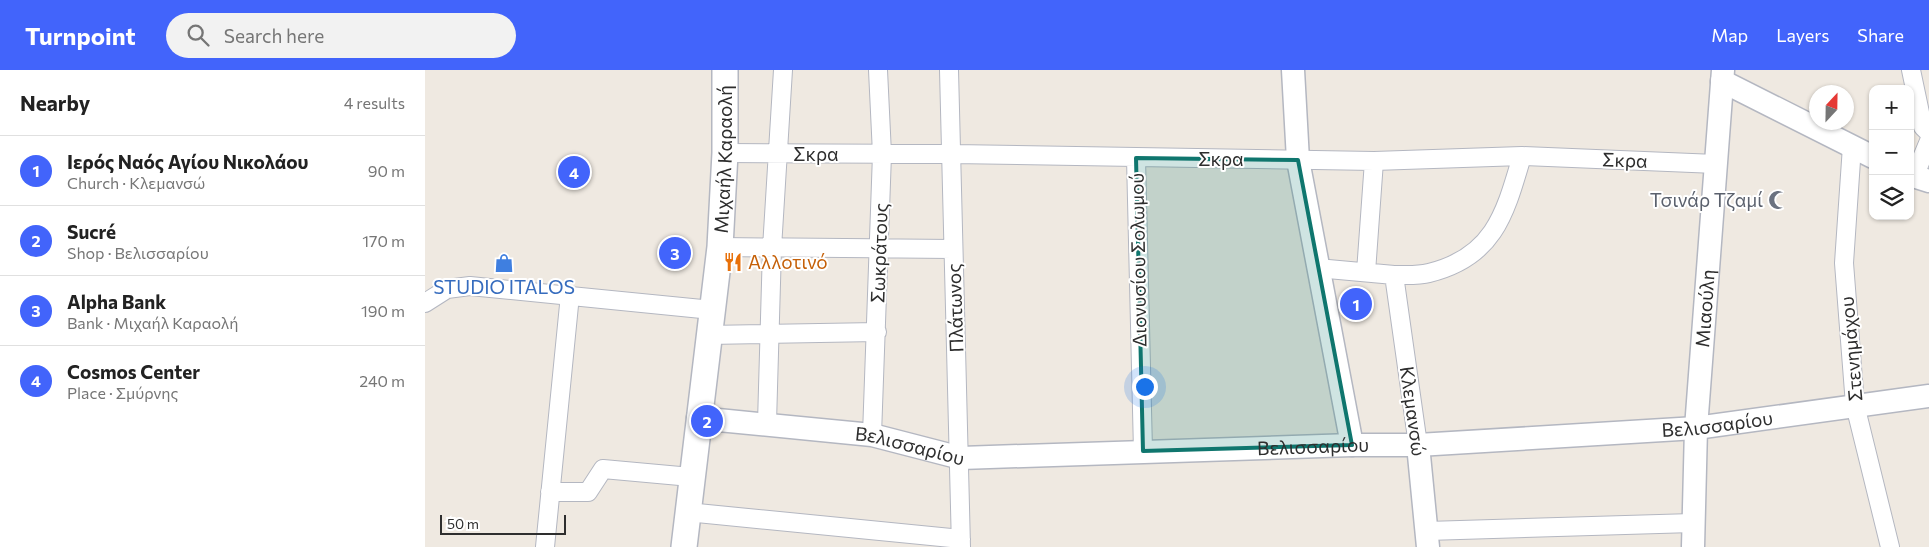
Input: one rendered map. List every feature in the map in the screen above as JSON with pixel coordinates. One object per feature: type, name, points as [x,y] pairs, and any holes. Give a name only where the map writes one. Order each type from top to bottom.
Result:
[{"type":"main road","name":"Μιχαήλ Καραολή","points":[[684,547],[720,247],[725,153],[725,70]]},
{"type":"street","points":[[767,423],[772,248],[783,70]]},
{"type":"street","name":"Σωκράτους","points":[[872,435],[877,332],[881,154],[878,70]]},
{"type":"street","name":"Πλάτωνος","points":[[949,70],[953,154],[953,250],[961,458],[961,543]]},
{"type":"street","points":[[1293,70],[1298,160],[1352,445]]},
{"type":"street","points":[[1911,70],[1923,127],[1929,133]]},
{"type":"street","points":[[1723,76],[1869,155]]},
{"type":"street","name":"Μιαούλη","points":[[1693,547],[1696,428],[1723,76]]},
{"type":"street","points":[[1918,178],[1929,141]]},
{"type":"street","name":"Στενημάχου","points":[[1852,146],[1844,263],[1855,405],[1890,547]]},
{"type":"street","name":"Σκρα","points":[[725,153],[953,154],[1374,162],[1522,156],[1716,164]]},
{"type":"street","points":[[1317,268],[1394,275],[1428,273],[1457,264],[1473,255],[1493,232],[1507,205],[1522,156]]},
{"type":"street","name":"Διονυσίου Σολωμού","points":[[1136,158],[1143,451]]},
{"type":"street","points":[[1367,272],[1374,162]]},
{"type":"street","points":[[720,247],[953,250]]},
{"type":"street","name":"Κλεμανσώ","points":[[1394,275],[1418,445],[1427,539]]},
{"type":"street","points":[[425,303],[447,289],[470,286],[712,310]]},
{"type":"street","points":[[545,547],[570,295]]},
{"type":"street","points":[[709,335],[877,332]]},
{"type":"street","name":"Βελισσαρίου","points":[[698,418],[767,423],[872,435],[961,458],[1352,445],[1418,445],[1696,428],[1929,396]]},
{"type":"street","points":[[550,492],[588,492],[603,469],[691,477]]},
{"type":"street","points":[[687,512],[961,543]]},
{"type":"street","points":[[1427,539],[1693,523]]},
{"type":"highlighted area","points":[[1136,158],[1298,160],[1352,445],[1143,451]]},
{"type":"place","name":"Cosmos Center","points":[[574,172]]},
{"type":"place","name":"Τσινάρ Τζαμί","points":[[1778,200]]},
{"type":"place","name":"Alpha Bank","points":[[675,253]]},
{"type":"place","name":"Αλλοτινό","points":[[733,262]]},
{"type":"place","name":"STUDIO ITALOS","points":[[504,263]]},
{"type":"place","name":"Ιερός Ναός Αγίου Νικολάου","points":[[1356,304]]},
{"type":"place","name":"Sucré","points":[[707,421]]}]
